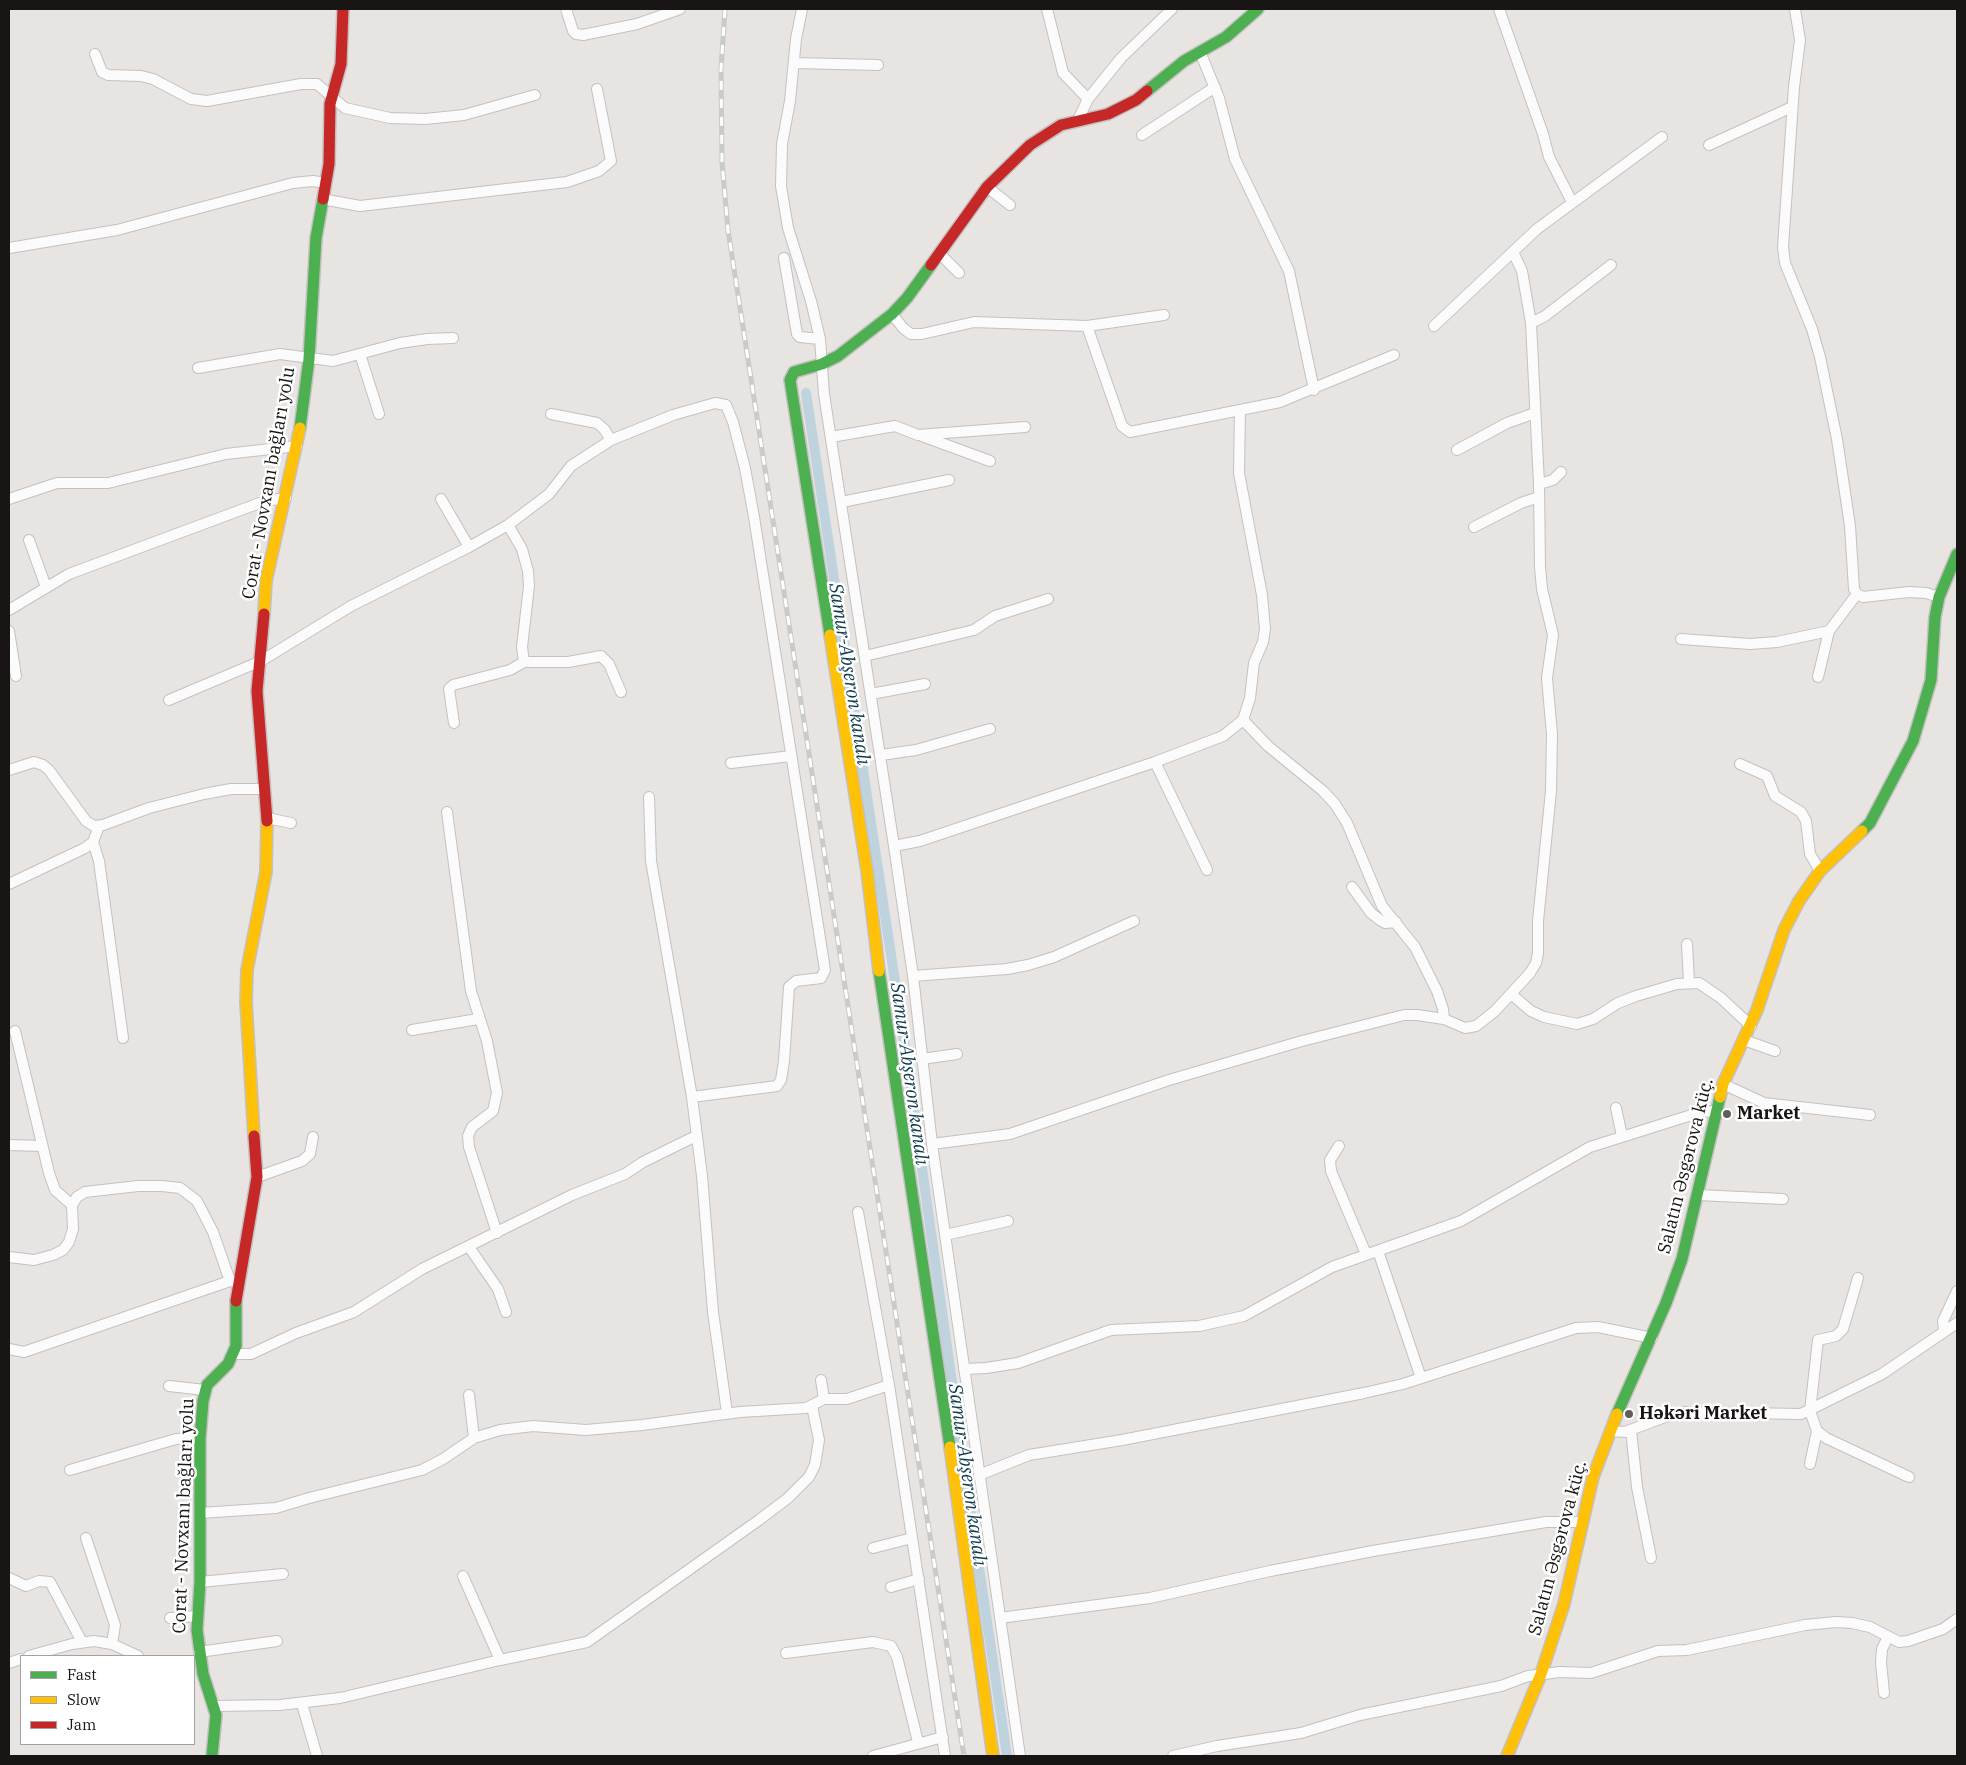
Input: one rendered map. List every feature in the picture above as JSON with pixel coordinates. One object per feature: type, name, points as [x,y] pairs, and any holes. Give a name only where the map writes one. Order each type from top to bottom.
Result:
[{"type":"street","name":"Corat - Novxanı bağları yolu","points":[[212,1756],[216,1724],[215,1706],[199,1652],[200,1438],[204,1390],[228,1364],[234,1354],[234,1281],[258,1177],[246,1002],[248,970],[266,872],[267,818],[256,703],[261,661],[266,581],[297,446],[309,358],[312,330],[314,259],[331,144],[332,98],[340,64],[343,9]]},
{"type":"street","points":[[566,9],[573,31],[576,34],[583,35],[637,24],[680,9]]},
{"type":"street","points":[[802,9],[790,101],[782,144],[781,186],[788,228],[811,301],[820,339],[831,437],[913,976],[932,1144],[1020,1756]]},
{"type":"street","points":[[1046,9],[1062,73],[1088,99]]},
{"type":"street","points":[[1078,120],[1088,99],[1128,50],[1172,9]]},
{"type":"street","points":[[993,1756],[922,1250],[877,954],[867,871],[790,380],[794,372],[822,364],[846,351],[892,314],[908,298],[987,187],[1019,155],[1044,135],[1061,124],[1099,117],[1118,110],[1136,100],[1184,61],[1226,37],[1258,9]]},
{"type":"street","points":[[1499,9],[1549,157],[1572,202]]},
{"type":"street","points":[[1795,9],[1800,40],[1792,107],[1783,254],[1820,357],[1837,439],[1851,534],[1853,583],[1857,594]]},
{"type":"street","points":[[1200,52],[1215,87],[1238,166],[1260,206],[1289,270],[1314,390]]},
{"type":"street","points":[[95,54],[102,72],[108,75],[141,76],[153,79],[191,99],[207,102],[300,84],[317,84],[344,108],[374,116],[425,119],[464,115],[535,95]]},
{"type":"street","points":[[795,63],[878,65]]},
{"type":"street","points":[[1142,135],[1215,87]]},
{"type":"street","points":[[322,199],[360,206],[566,182],[599,172],[611,161],[597,89]]},
{"type":"street","points":[[1709,145],[1792,107]]},
{"type":"street","points":[[1434,326],[1537,229],[1662,137]]},
{"type":"street","points":[[9,248],[125,228],[293,183],[314,180],[326,183]]},
{"type":"street","points":[[987,187],[1010,204]]},
{"type":"street","points":[[932,1144],[1010,1134],[1169,1080],[1302,1041],[1404,1016],[1417,1015],[1444,1019],[1456,1026],[1465,1028],[1476,1026],[1481,1024],[1511,994],[1536,963],[1551,792],[1552,734],[1547,678],[1553,635],[1542,589],[1531,323],[1522,271],[1513,252]]},
{"type":"street","points":[[939,253],[959,273]]},
{"type":"street","points":[[784,258],[797,334],[800,337],[820,339]]},
{"type":"street","points":[[1531,323],[1545,316],[1611,265]]},
{"type":"street","points":[[892,314],[903,328],[911,334],[922,334],[974,322],[990,321],[1087,326],[1164,315]]},
{"type":"street","points":[[1087,326],[1125,430],[1137,433],[1280,402],[1314,390],[1394,356]]},
{"type":"street","points":[[198,368],[280,354],[294,354],[333,361],[427,339],[454,338]]},
{"type":"street","points":[[360,354],[379,414]]},
{"type":"street","points":[[168,700],[261,661],[351,606],[469,547],[508,525],[549,494],[571,466],[611,440],[673,415],[715,402],[726,406],[733,422],[745,468],[825,974],[821,978],[796,982],[789,987],[780,1084],[774,1087],[692,1097]]},
{"type":"street","points":[[894,846],[920,841],[1155,762],[1224,736],[1243,720],[1250,698],[1254,663],[1263,642],[1265,629],[1262,595],[1239,473],[1240,411]]},
{"type":"street","points":[[1457,450],[1507,422],[1535,413]]},
{"type":"street","points":[[550,414],[597,423],[604,428],[611,440]]},
{"type":"street","points":[[831,437],[895,426],[990,461]]},
{"type":"street","points":[[918,435],[1025,426]]},
{"type":"street","points":[[9,499],[57,484],[108,483],[226,454],[297,446]]},
{"type":"street","points":[[1539,484],[1553,480],[1561,472]]},
{"type":"street","points":[[842,502],[949,480]]},
{"type":"street","points":[[1474,527],[1521,503],[1539,497]]},
{"type":"street","points":[[9,610],[69,574],[265,500],[286,498]]},
{"type":"street","points":[[441,499],[469,547]]},
{"type":"street","points":[[508,525],[522,549],[528,571],[529,586],[522,647],[524,662]]},
{"type":"street","points":[[29,540],[46,587]]},
{"type":"street","name":"Salatın Əsgərova küç.","points":[[1507,1756],[1541,1674],[1564,1604],[1581,1522],[1593,1477],[1610,1431],[1652,1338],[1682,1259],[1723,1084],[1751,1026],[1784,930],[1805,890],[1820,871],[1870,823],[1913,741],[1931,680],[1935,617],[1939,597],[1957,554]]},
{"type":"street","points":[[1857,594],[1870,597],[1920,592],[1939,597]]},
{"type":"street","points":[[1818,676],[1830,631],[1857,594]]},
{"type":"street","points":[[865,656],[974,630],[995,616],[1048,599]]},
{"type":"street","points":[[1681,639],[1750,644],[1777,642],[1830,631]]},
{"type":"street","points":[[9,632],[16,676]]},
{"type":"street","points":[[454,723],[449,689],[453,685],[510,670],[524,662],[568,662],[601,656],[609,664],[621,692]]},
{"type":"street","points":[[871,694],[924,684]]},
{"type":"street","points":[[1243,720],[1262,741],[1323,791],[1335,804],[1347,823],[1382,906],[1415,947],[1424,964],[1440,1000],[1444,1019]]},
{"type":"street","points":[[881,756],[916,750],[990,729]]},
{"type":"street","points":[[731,762],[791,756]]},
{"type":"street","points":[[9,770],[34,762],[43,765],[49,770],[86,822],[99,826],[149,808],[204,794],[231,790],[263,789]]},
{"type":"street","points":[[1155,762],[1207,870]]},
{"type":"street","points":[[1740,764],[1767,776],[1775,796],[1801,812],[1806,821],[1812,860],[1820,871]]},
{"type":"street","points":[[648,797],[653,870],[692,1097],[713,1312],[727,1413]]},
{"type":"street","points":[[447,812],[471,991],[478,1019],[487,1041],[497,1093],[493,1111],[472,1127],[468,1136],[469,1147],[497,1233]]},
{"type":"street","points":[[267,818],[291,823]]},
{"type":"street","points":[[9,884],[76,853],[93,842],[99,826]]},
{"type":"street","points":[[93,842],[99,861],[123,1038]]},
{"type":"street","points":[[1352,887],[1371,912],[1380,920],[1385,923],[1396,922]]},
{"type":"street","points":[[913,976],[1006,969],[1028,965],[1054,957],[1134,921]]},
{"type":"street","points":[[1687,944],[1690,982]]},
{"type":"street","points":[[1511,994],[1531,1011],[1544,1017],[1577,1024],[1593,1019],[1618,1003],[1636,996],[1690,982],[1699,983],[1709,989],[1751,1026]]},
{"type":"street","points":[[412,1030],[478,1019]]},
{"type":"street","points":[[15,1031],[41,1146],[55,1190],[72,1205]]},
{"type":"street","points":[[1744,1040],[1775,1051]]},
{"type":"street","points":[[922,1059],[957,1054]]},
{"type":"street","points":[[1723,1084],[1764,1103],[1870,1116]]},
{"type":"street","points":[[1616,1108],[1622,1136]]},
{"type":"street","points":[[964,1369],[1018,1363],[1111,1330],[1199,1326],[1244,1316],[1317,1274],[1366,1254],[1460,1221],[1577,1154],[1622,1136],[1701,1112],[1716,1111]]},
{"type":"street","points":[[234,1354],[252,1354],[296,1333],[344,1316],[407,1277],[572,1195],[625,1174],[643,1162],[696,1136]]},
{"type":"street","points":[[258,1177],[302,1161],[310,1154],[313,1137]]},
{"type":"street","points":[[9,1145],[41,1146]]},
{"type":"street","points":[[1338,1146],[1330,1160],[1331,1171],[1366,1254]]},
{"type":"street","points":[[9,1257],[34,1260],[63,1250],[69,1242],[73,1229],[72,1205],[77,1197],[97,1190],[138,1186],[180,1188],[194,1198],[205,1214],[234,1281],[24,1352],[9,1349]]},
{"type":"street","points":[[1698,1195],[1783,1199]]},
{"type":"street","points":[[858,1212],[889,1385],[945,1756]]},
{"type":"street","points":[[945,1234],[1008,1221]]},
{"type":"street","points":[[469,1247],[498,1289],[506,1312]]},
{"type":"street","points":[[1378,1251],[1421,1378]]},
{"type":"street","points":[[1810,1464],[1817,1431],[1810,1411],[1818,1340],[1836,1336],[1843,1329],[1858,1278]]},
{"type":"street","points":[[1944,1331],[1943,1321],[1957,1291]]},
{"type":"street","points":[[1610,1431],[1631,1430],[1665,1417],[1685,1412],[1790,1416],[1810,1411],[1882,1374],[1957,1323]]},
{"type":"street","points":[[979,1475],[1029,1455],[1122,1440],[1364,1393],[1421,1378],[1576,1328],[1598,1327],[1652,1338]]},
{"type":"street","points":[[822,1380],[824,1399]]},
{"type":"street","points":[[200,1512],[276,1508],[422,1470],[443,1459],[474,1438],[518,1427],[586,1430],[642,1425],[727,1413],[812,1406],[824,1399],[847,1398],[889,1385]]},
{"type":"street","points":[[169,1386],[204,1390]]},
{"type":"street","points":[[469,1395],[474,1438]]},
{"type":"street","points":[[215,1706],[302,1704],[340,1698],[500,1660],[587,1642],[788,1498],[809,1477],[817,1459],[819,1440],[812,1406]]},
{"type":"street","points":[[1631,1430],[1637,1487],[1651,1558]]},
{"type":"street","points":[[1817,1431],[1837,1445],[1909,1477]]},
{"type":"street","points":[[70,1470],[176,1440],[200,1438]]},
{"type":"street","points":[[1000,1618],[1150,1598],[1270,1571],[1546,1522],[1581,1522]]},
{"type":"street","points":[[86,1538],[114,1625],[112,1644]]},
{"type":"street","points":[[873,1548],[912,1538]]},
{"type":"street","points":[[200,1582],[283,1574]]},
{"type":"street","points":[[463,1576],[500,1660]]},
{"type":"street","points":[[9,1578],[26,1586],[39,1581],[50,1582],[82,1642]]},
{"type":"street","points":[[891,1587],[919,1579]]},
{"type":"street","points":[[170,1618],[198,1616]]},
{"type":"street","points":[[1173,1756],[1217,1746],[1301,1733],[1360,1715],[1501,1686],[1541,1674],[1591,1673],[1658,1651],[1687,1650],[1836,1622],[1870,1627],[1899,1642],[1908,1641],[1943,1629],[1957,1619]]},
{"type":"street","points":[[1884,1693],[1881,1662],[1882,1649],[1888,1637]]},
{"type":"street","points":[[36,1655],[58,1652],[82,1642],[101,1641],[136,1655]]},
{"type":"street","points":[[199,1652],[277,1641]]},
{"type":"street","points":[[786,1653],[873,1642],[880,1642],[891,1646],[897,1657],[918,1742]]},
{"type":"street","points":[[195,1684],[208,1686]]},
{"type":"street","points":[[302,1704],[317,1756]]},
{"type":"street","points":[[873,1756],[918,1742],[942,1737]]},
{"type":"waterway","name":"Samur-Abşeron kanalı","points":[[806,393],[906,1054],[962,1454],[1007,1756]]},
{"type":"railway","points":[[725,9],[721,69],[722,162],[728,230],[964,1756]]},
{"type":"traffic: fast","points":[[1147,91],[1184,61],[1226,37],[1258,9]]},
{"type":"traffic: fast","points":[[300,428],[309,359],[316,238],[323,199]]},
{"type":"traffic: fast","points":[[830,635],[790,380],[794,372],[822,364],[838,356],[892,314],[907,298],[931,265]]},
{"type":"traffic: fast","points":[[1862,831],[1870,823],[1913,741],[1931,680],[1935,617],[1939,597],[1957,554]]},
{"type":"traffic: fast","points":[[879,971],[950,1447]]},
{"type":"traffic: fast","points":[[1617,1414],[1666,1303],[1682,1259],[1720,1097]]},
{"type":"traffic: fast","points":[[212,1756],[216,1715],[203,1674],[197,1630],[200,1582],[200,1438],[203,1401],[207,1385],[228,1364],[236,1346],[236,1301]]},
{"type":"traffic: slow","points":[[264,614],[266,581],[300,428]]},
{"type":"traffic: slow","points":[[830,635],[867,871],[879,971]]},
{"type":"traffic: slow","points":[[254,1136],[246,1002],[247,970],[266,872],[267,821]]},
{"type":"traffic: slow","points":[[1720,1097],[1723,1084],[1757,1010],[1784,930],[1799,901],[1820,871],[1862,831]]},
{"type":"traffic: slow","points":[[1507,1756],[1541,1674],[1564,1604],[1593,1477],[1617,1414]]},
{"type":"traffic: slow","points":[[950,1447],[993,1756]]},
{"type":"traffic: jam","points":[[323,199],[329,164],[330,104],[341,64],[343,9]]},
{"type":"traffic: jam","points":[[931,265],[987,187],[1030,145],[1061,125],[1108,114],[1136,100],[1147,91]]},
{"type":"traffic: jam","points":[[264,614],[257,691],[267,821]]},
{"type":"traffic: jam","points":[[236,1301],[257,1177],[254,1136]]},
{"type":"place","name":"Market","points":[[1727,1114]]},
{"type":"place","name":"Həkəri Market","points":[[1629,1414]]}]
